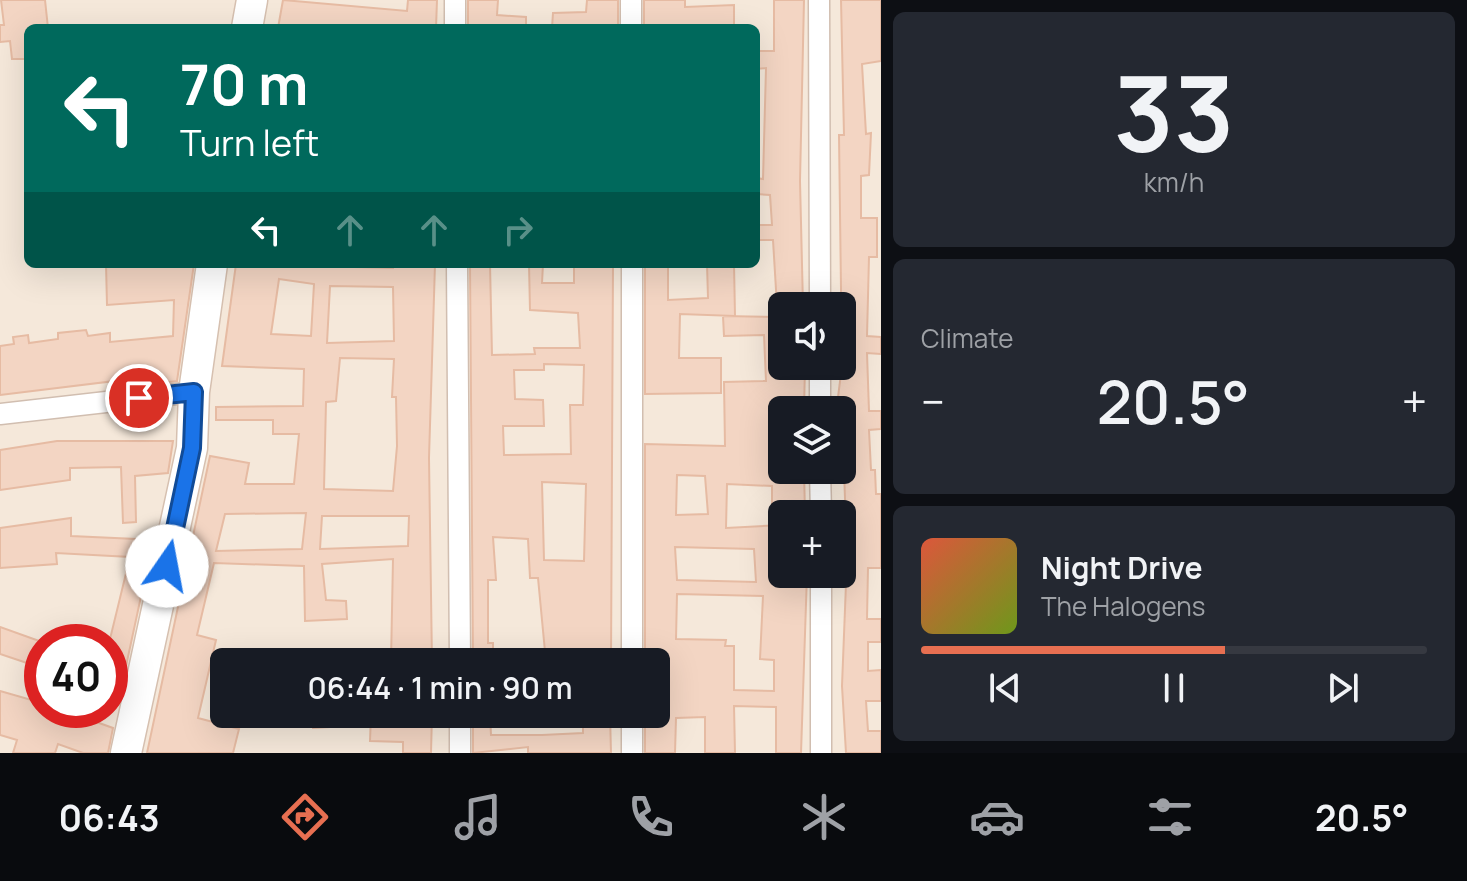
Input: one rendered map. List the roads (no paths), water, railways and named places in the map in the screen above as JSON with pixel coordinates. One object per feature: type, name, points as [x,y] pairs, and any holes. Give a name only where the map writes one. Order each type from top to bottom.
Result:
[{"type":"street","points":[[248,24],[252,0]]},
{"type":"street","points":[[455,0],[455,24]]},
{"type":"street","points":[[631,0],[631,24]]},
{"type":"street","points":[[819,0],[820,292]]},
{"type":"street","points":[[126,753],[192,448],[194,392],[211,268]]},
{"type":"street","points":[[457,268],[460,648]]},
{"type":"street","points":[[632,268],[632,648]]},
{"type":"street","points":[[0,414],[194,392]]},
{"type":"street","points":[[821,588],[821,753]]},
{"type":"street","points":[[460,728],[460,753]]},
{"type":"street","points":[[632,728],[632,753]]}]
